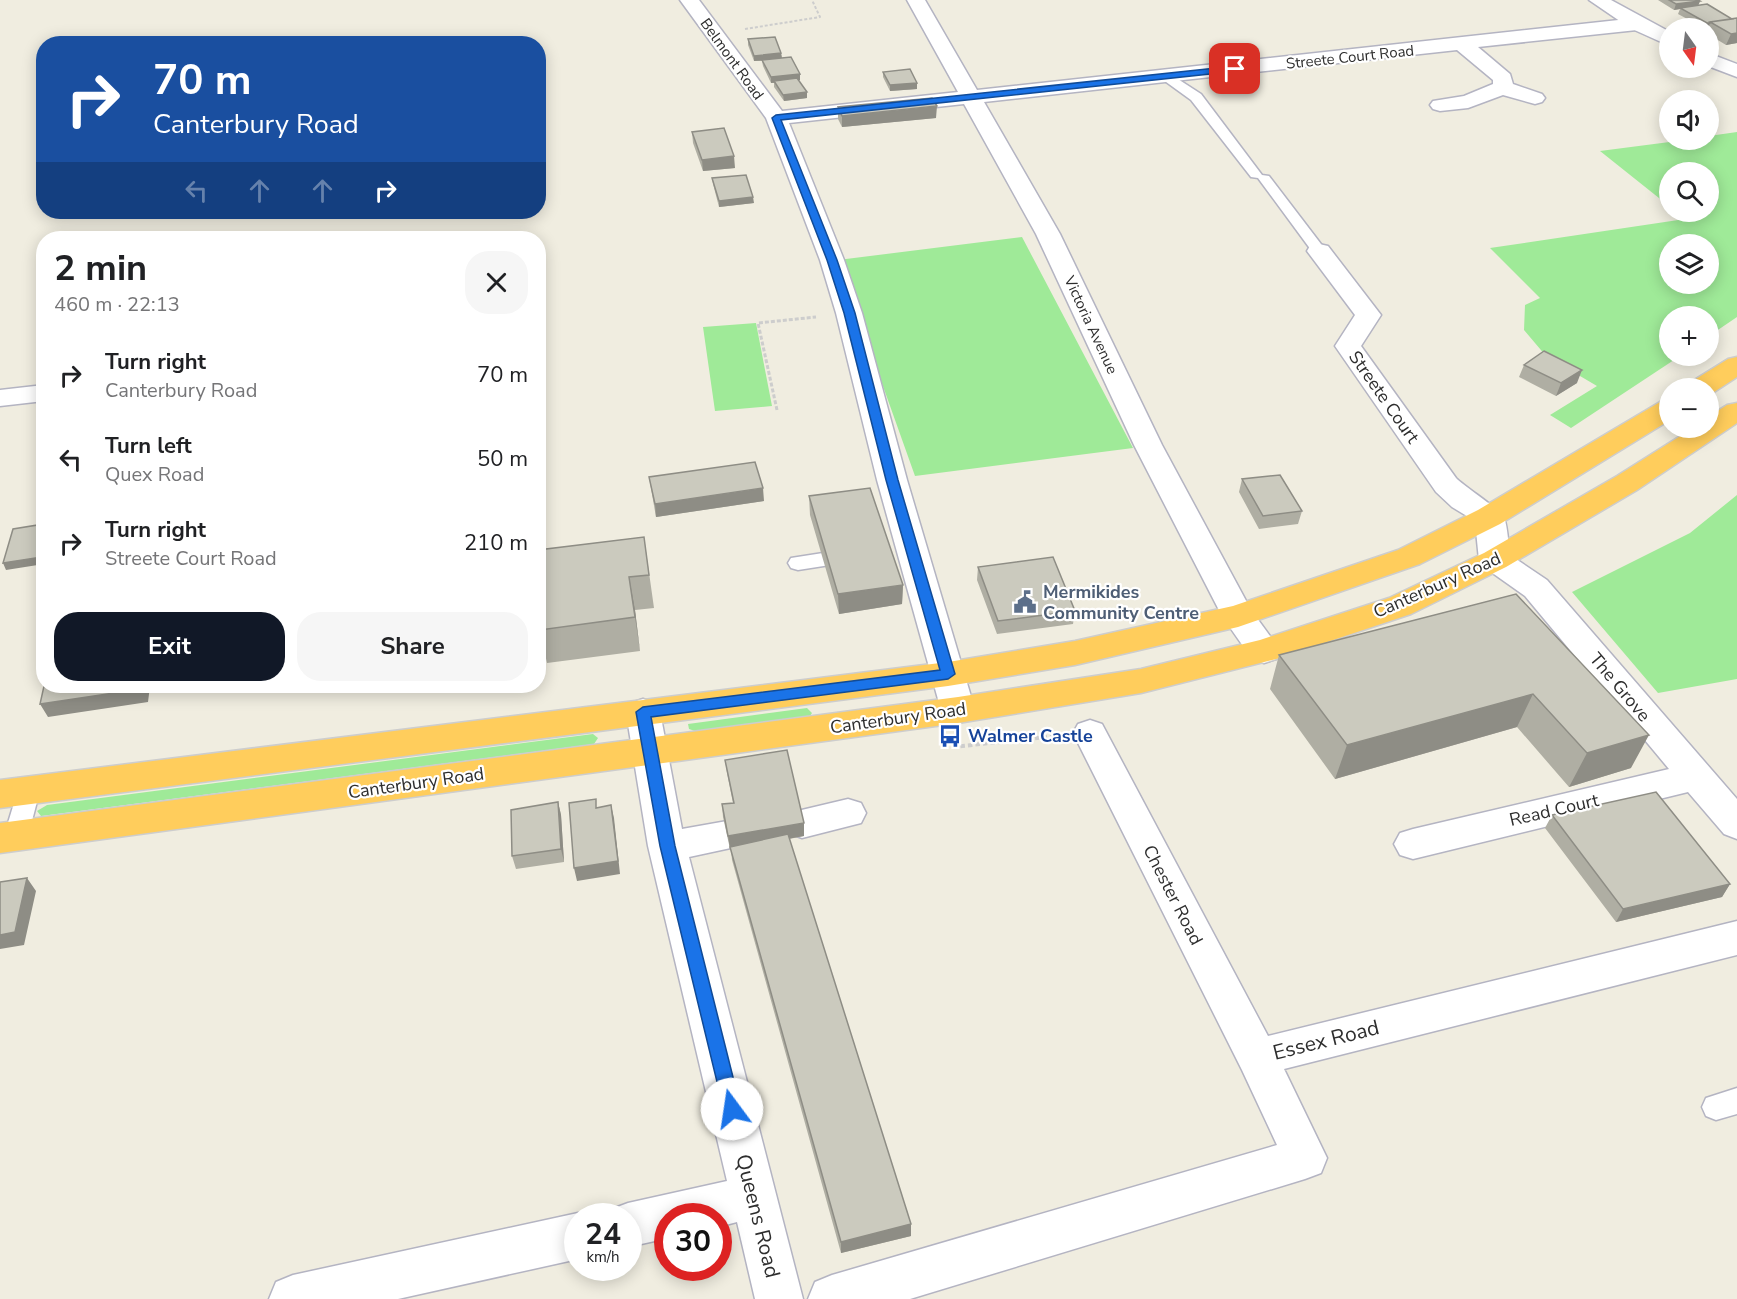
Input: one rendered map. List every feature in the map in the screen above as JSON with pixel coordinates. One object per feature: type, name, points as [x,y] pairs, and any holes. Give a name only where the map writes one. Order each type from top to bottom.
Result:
[{"type":"highway","points":[[1717,378],[1737,365]]},
{"type":"highway","name":"Canterbury Road","points":[[8,837],[958,710],[1141,681],[1264,651],[1400,606],[1495,560],[1627,483],[1737,411]]},
{"type":"highway","name":"Canterbury Road","points":[[14,792],[948,674],[1075,653],[1238,616],[1409,557],[1489,518],[1659,415]]},
{"type":"street","name":"Belmont Road","points":[[689,0],[776,118],[832,260],[849,313],[903,550],[948,674],[958,710]]},
{"type":"street","name":"Victoria Avenue","points":[[916,0],[1048,234],[1148,446],[1238,616],[1264,651]]},
{"type":"street","points":[[1598,0],[1659,35]]},
{"type":"street","name":"Streete Court Road","points":[[776,118],[1637,24]]},
{"type":"street","points":[[1462,44],[1503,78],[1503,87]]},
{"type":"street","points":[[1719,64],[1737,71]]},
{"type":"street","points":[[1440,105],[1468,102],[1503,87],[1535,98]]},
{"type":"street","name":"Streete Court","points":[[1319,251],[1368,315],[1348,346],[1446,485],[1462,500],[1489,518]]},
{"type":"street","points":[[0,398],[36,394]]},
{"type":"street","points":[[1489,518],[1495,560]]},
{"type":"street","name":"The Grove","points":[[1495,560],[1536,588],[1737,824]]},
{"type":"street","name":"Queens Road","points":[[643,712],[667,846],[779,1299]]},
{"type":"street","name":"Chester Road","points":[[1090,733],[1257,1057]]},
{"type":"street","name":"Read Court","points":[[1413,844],[1696,776]]},
{"type":"street","points":[[802,823],[848,813]]},
{"type":"street","points":[[667,846],[727,836]]},
{"type":"street","name":"Essex Road","points":[[832,1299],[1305,1158],[1257,1057],[1737,938]]},
{"type":"street","points":[[642,1222],[753,1197]]},
{"type":"street","points":[[293,1299],[564,1239]]},
{"type":"lane","name":"Streete Court","points":[[1167,76],[1196,97],[1319,251]]},
{"type":"lane","points":[[798,562],[823,560]]},
{"type":"lane","points":[[8,837],[14,792]]},
{"type":"path","points":[[714,34],[820,18],[812,0]]},
{"type":"path","points":[[777,410],[758,323],[849,313]]},
{"type":"path","points":[[944,748],[1090,733]]},
{"type":"green space","points":[[1737,132],[1737,317],[1719,329],[1719,306],[1659,306],[1659,366],[1665,366],[1571,428],[1550,415],[1597,386],[1546,356],[1524,330],[1525,305],[1540,298],[1490,248],[1665,222],[1719,222],[1719,162],[1659,162],[1659,198],[1600,151],[1659,143],[1659,150],[1719,150],[1719,135]]},
{"type":"green space","points":[[1022,237],[1133,448],[915,476],[838,260]]},
{"type":"green space","points":[[756,323],[772,406],[715,411],[703,327]]},
{"type":"green space","points":[[1737,495],[1737,679],[1658,693],[1572,592],[1690,533]]},
{"type":"green space","points":[[807,708],[812,713],[808,719],[695,731],[689,729],[688,724]]},
{"type":"green space","points":[[593,734],[598,738],[594,744],[41,816],[37,811],[47,805]]},
{"type":"building","points":[[1669,0],[1698,0],[1700,1],[1676,4]]},
{"type":"building","points":[[1707,4],[1732,19],[1719,21],[1719,18],[1698,18],[1680,8]]},
{"type":"building","points":[[1737,18],[1737,33],[1731,34],[1719,27],[1719,21]]},
{"type":"building","points":[[775,37],[781,53],[754,56],[748,39]]},
{"type":"building","points":[[791,57],[800,74],[771,77],[762,60]]},
{"type":"building","points":[[910,69],[917,83],[890,85],[883,72]]},
{"type":"building","points":[[797,78],[807,92],[783,95],[774,81]]},
{"type":"building","points":[[932,98],[937,106],[842,116],[838,107]]},
{"type":"building","points":[[724,128],[734,156],[702,160],[692,132]]},
{"type":"building","points":[[746,175],[753,197],[719,201],[712,178]]},
{"type":"building","points":[[1544,351],[1582,370],[1561,383],[1524,365]]},
{"type":"building","points":[[755,462],[763,488],[655,504],[649,477]]},
{"type":"building","points":[[1280,475],[1302,511],[1263,516],[1242,479]]},
{"type":"building","points":[[870,488],[903,585],[838,594],[809,496]]},
{"type":"building","points":[[36,525],[36,558],[3,563],[13,529]]},
{"type":"building","points":[[644,537],[649,575],[629,577],[635,617],[546,629],[546,549]]},
{"type":"building","name":"Mermikides Community Centre","points":[[1053,557],[1075,611],[998,621],[978,567]]},
{"type":"building","points":[[1516,594],[1649,735],[1587,753],[1533,694],[1347,745],[1279,655]]},
{"type":"building","points":[[42,693],[114,693],[40,704]]},
{"type":"building","points":[[787,750],[804,823],[728,836],[722,804],[734,803],[725,760]]},
{"type":"building","points":[[1656,792],[1730,884],[1623,909],[1552,815]]},
{"type":"building","points":[[596,799],[596,808],[611,805],[618,861],[574,868],[569,803]]},
{"type":"building","points":[[558,802],[561,849],[512,856],[511,810]]},
{"type":"building","points":[[788,834],[911,1224],[841,1242],[730,847]]},
{"type":"building","points":[[27,878],[15,932],[0,935],[0,882]]},
{"type":"place","name":"Mermikides Community Centre","points":[[1025,602]]},
{"type":"place","name":"Walmer Castle","points":[[950,736]]},
{"type":"route","points":[[732,1109],[667,846],[643,712],[948,674],[892,480],[849,313],[832,260],[776,118],[1235,69]]}]
